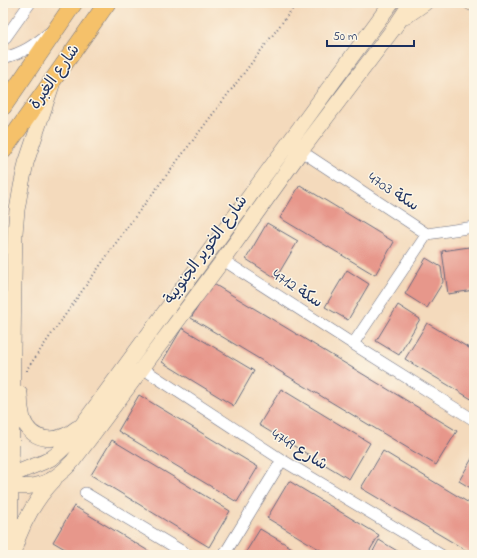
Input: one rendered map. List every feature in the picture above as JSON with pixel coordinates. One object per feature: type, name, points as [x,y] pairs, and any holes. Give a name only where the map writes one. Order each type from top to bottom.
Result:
[{"type":"main road","name":"شارع الغبرة","points":[[3,107],[74,3]]},
{"type":"main road","name":"شارع الغبرة","points":[[3,151],[107,3]]},
{"type":"street","points":[[3,42],[30,3]]},
{"type":"street","name":"شارع الخوير الجنوبية","points":[[6,481],[50,458],[65,447],[391,3]]},
{"type":"street","name":"شارع الخوير الجنوبية","points":[[6,481],[25,487],[44,484],[58,476],[74,461],[223,260],[301,150],[397,24],[411,3]]},
{"type":"street","points":[[397,24],[425,3]]},
{"type":"street","points":[[3,58],[16,55],[27,49],[57,27]]},
{"type":"street","points":[[11,555],[6,481],[17,210],[26,163],[55,77]]},
{"type":"street","name":"4703 سكة","points":[[301,150],[427,234],[474,227]]},
{"type":"street","points":[[353,344],[427,234]]},
{"type":"street","name":"سكة 4712","points":[[223,260],[474,420]]},
{"type":"street","points":[[14,281],[19,303],[21,406],[24,420],[31,431],[40,437],[52,439],[64,436],[75,430],[85,421]]},
{"type":"street","name":"4749 شارع","points":[[142,368],[282,460],[441,555]]},
{"type":"street","points":[[224,555],[282,460]]},
{"type":"street","points":[[11,555],[18,536],[35,504],[58,476]]},
{"type":"street","points":[[85,493],[188,555]]},
{"type":"path","points":[[26,373],[27,368],[128,226],[297,3]]},
{"type":"building","points":[[300,185],[394,242],[375,275],[280,218]]},
{"type":"building","points":[[267,223],[298,241],[276,278],[246,259]]},
{"type":"building","points":[[474,247],[474,290],[448,294],[442,251]]},
{"type":"building","points":[[426,258],[441,267],[443,282],[427,308],[405,294]]},
{"type":"building","points":[[347,270],[369,284],[348,320],[325,307]]},
{"type":"building","points":[[212,283],[457,431],[436,465],[191,318]]},
{"type":"building","points":[[398,305],[420,319],[399,355],[376,341]]},
{"type":"building","points":[[427,323],[474,351],[473,400],[405,359]]},
{"type":"building","points":[[182,328],[254,371],[234,406],[162,362]]},
{"type":"building","points":[[281,389],[370,443],[349,479],[259,425]]},
{"type":"building","points":[[139,395],[258,467],[237,502],[118,431]]},
{"type":"building","points":[[112,440],[230,511],[209,547],[91,475]]},
{"type":"building","points":[[383,451],[474,506],[474,555],[361,488]]},
{"type":"building","points":[[474,455],[474,490],[459,481]]},
{"type":"building","points":[[289,481],[379,535],[367,555],[329,555],[267,518]]},
{"type":"building","points":[[74,506],[155,555],[75,555],[53,542]]},
{"type":"building","points":[[260,529],[284,543],[303,555],[244,555]]},
{"type":"building","points":[[379,540],[404,555],[371,555]]}]
